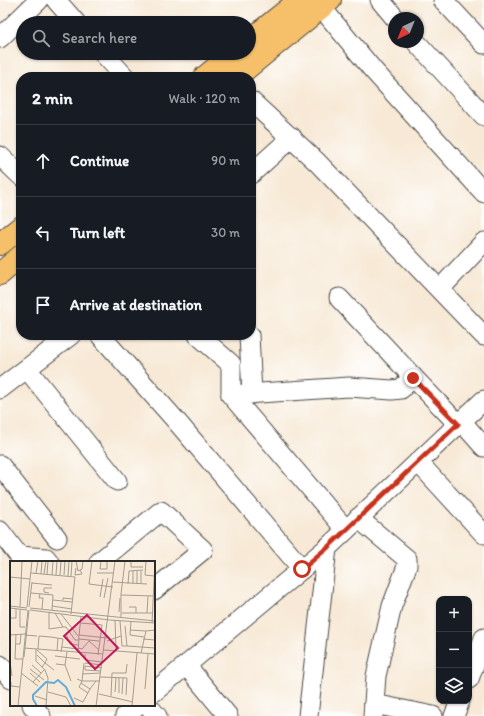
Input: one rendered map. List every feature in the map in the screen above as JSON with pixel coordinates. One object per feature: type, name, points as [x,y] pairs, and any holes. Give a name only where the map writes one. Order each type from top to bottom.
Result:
[{"type":"main road","points":[[256,35],[300,0]]},
{"type":"main road","points":[[242,72],[326,4]]},
{"type":"main road","points":[[211,72],[226,60]]},
{"type":"main road","points":[[0,274],[16,260]]},
{"type":"street","points":[[23,16],[39,0]]},
{"type":"street","points":[[56,0],[70,16]]},
{"type":"street","points":[[380,0],[390,12]]},
{"type":"street","points":[[442,0],[484,44]]},
{"type":"street","points":[[326,4],[373,70],[484,192]]},
{"type":"street","points":[[0,38],[16,22]]},
{"type":"street","points":[[422,48],[484,116]]},
{"type":"street","points":[[109,60],[120,72]]},
{"type":"street","points":[[256,105],[292,137],[484,336]]},
{"type":"street","points":[[256,169],[292,137]]},
{"type":"street","points":[[0,156],[16,171]]},
{"type":"street","points":[[440,289],[484,242]]},
{"type":"street","points":[[339,298],[413,378],[460,422],[484,447]]},
{"type":"street","points":[[0,389],[64,340]]},
{"type":"street","points":[[104,340],[178,423],[302,569]]},
{"type":"street","points":[[204,340],[231,364],[231,395],[352,524],[407,559],[407,566],[392,606],[376,676],[373,710],[433,716]]},
{"type":"street","points":[[249,340],[252,394]]},
{"type":"street","points":[[27,368],[117,481]]},
{"type":"street","points":[[231,395],[349,388],[392,390],[401,389],[413,378]]},
{"type":"street","points":[[155,692],[327,548],[484,400]]},
{"type":"street","points":[[418,462],[484,534]]},
{"type":"street","points":[[0,465],[57,538]]},
{"type":"street","points":[[99,561],[162,511],[203,550],[155,589]]},
{"type":"street","points":[[0,531],[19,556],[46,558],[48,561]]},
{"type":"street","points":[[308,716],[327,548]]},
{"type":"street","points":[[472,671],[484,638]]},
{"type":"street","points":[[0,665],[10,678]]},
{"type":"street","points":[[186,665],[228,716]]},
{"type":"street","points":[[454,716],[459,704]]},
{"type":"street","points":[[33,706],[41,716]]},
{"type":"street","points":[[125,716],[138,706]]},
{"type":"street","points":[[154,706],[156,716]]},
{"type":"route","points":[[302,569],[327,548],[458,424],[413,378]]}]
